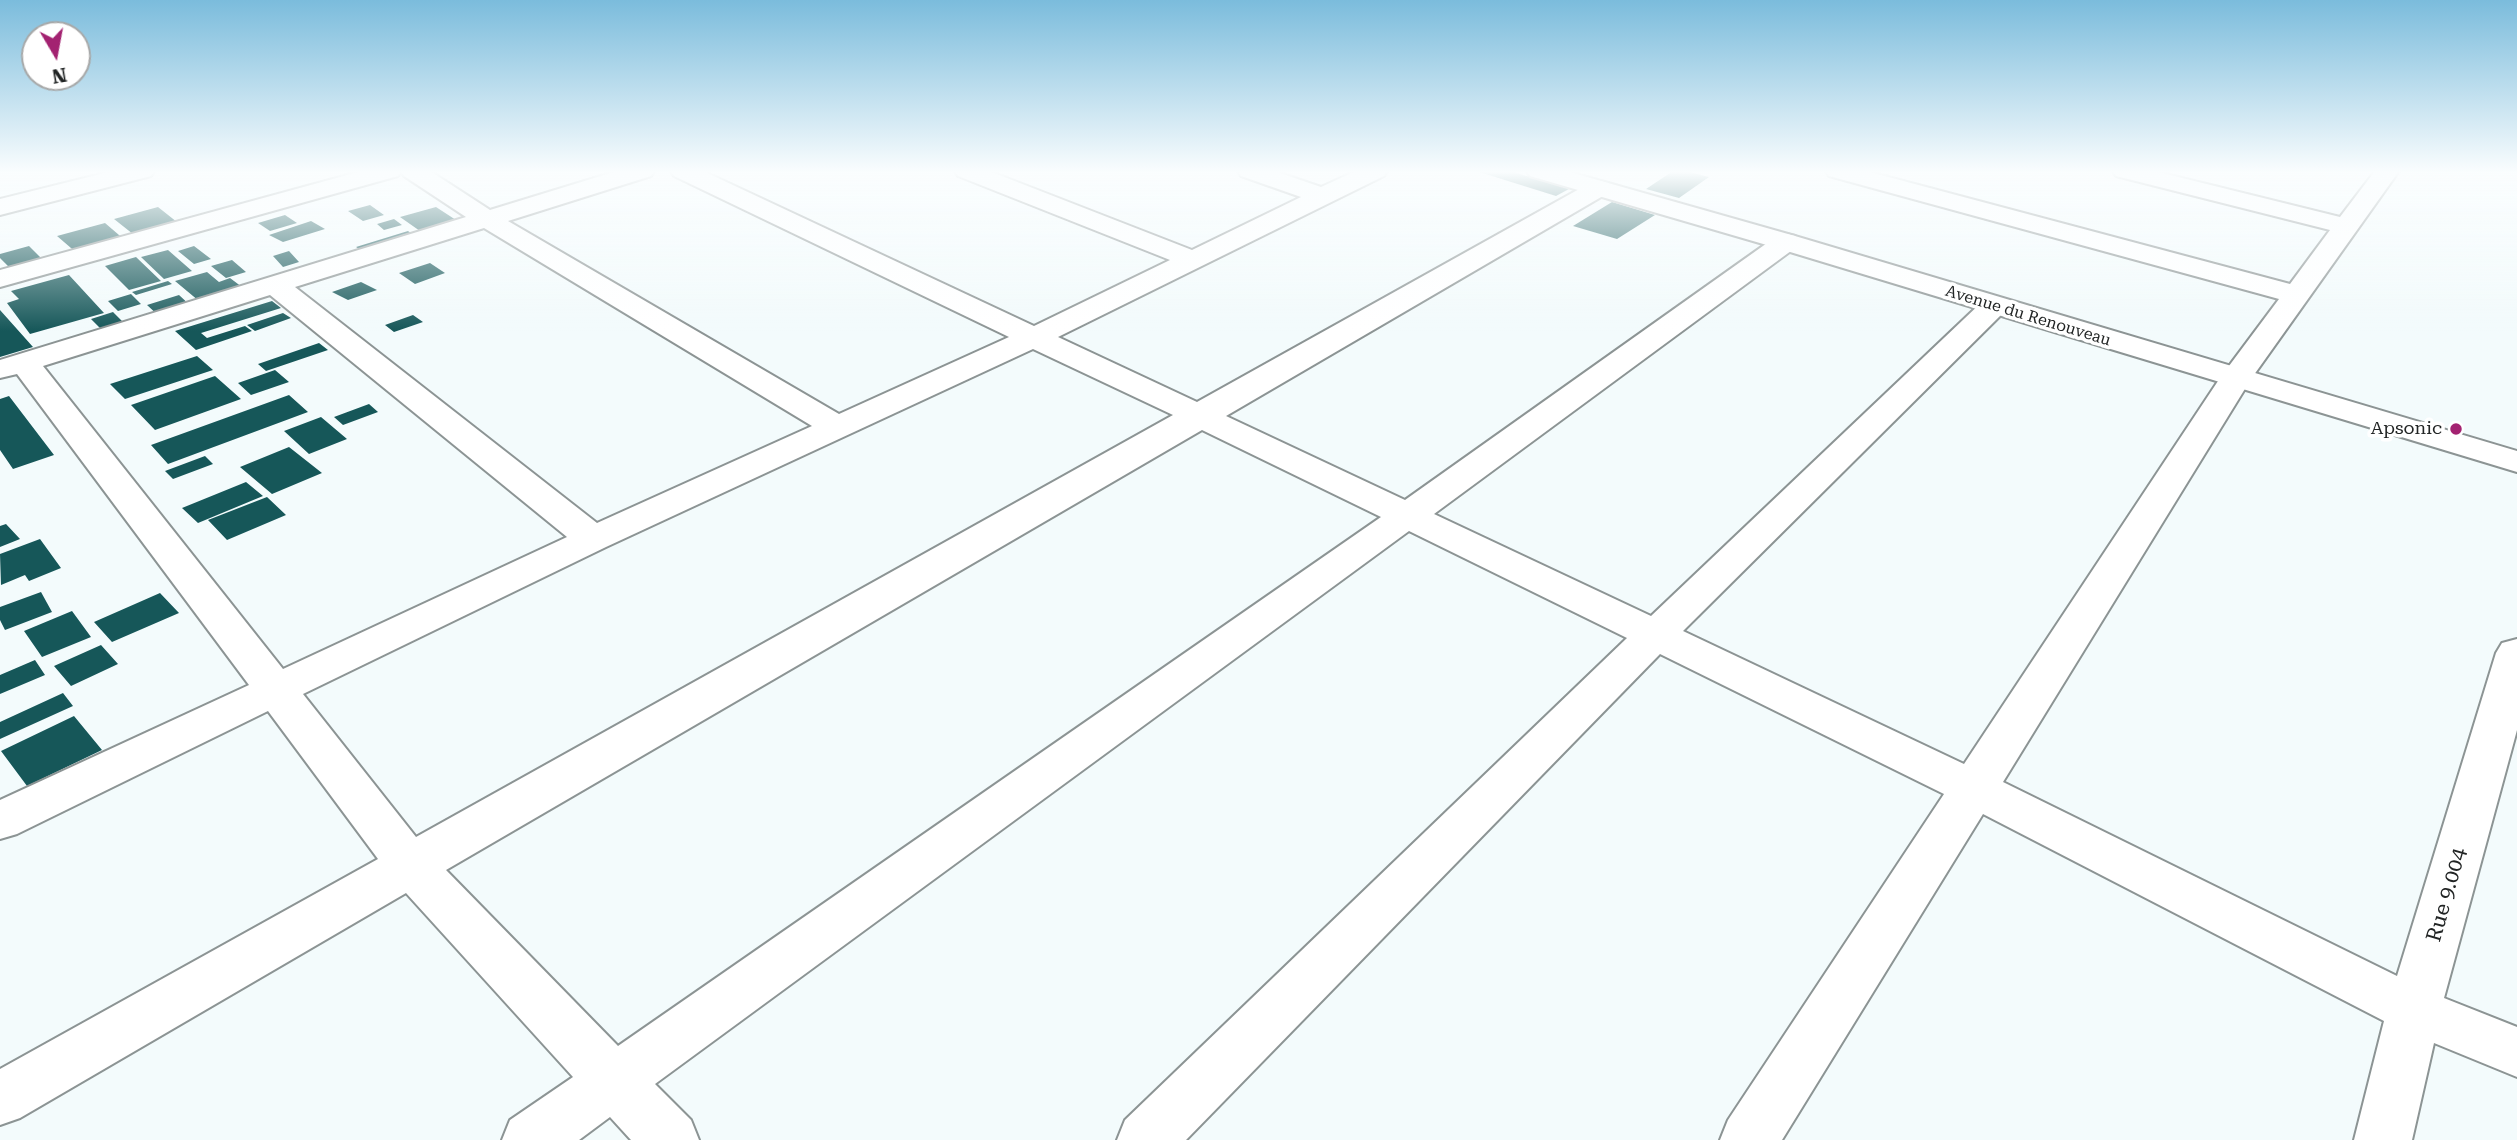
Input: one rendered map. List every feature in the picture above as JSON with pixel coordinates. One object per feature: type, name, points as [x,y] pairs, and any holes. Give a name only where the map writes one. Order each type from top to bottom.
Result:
[{"type":"street","points":[[0,279],[197,224]]},
{"type":"street","points":[[471,224],[12,365],[273,689],[410,865],[670,1140]]},
{"type":"street","points":[[496,224],[837,427]]},
{"type":"street","points":[[795,224],[1973,788],[2414,1010],[2517,1052]]},
{"type":"street","points":[[1102,224],[1191,259]]},
{"type":"street","points":[[0,821],[593,539],[1034,337],[1263,224]]},
{"type":"street","points":[[0,1099],[1535,224]]},
{"type":"street","name":"Avenue du Renouveau","points":[[1724,224],[2517,462]]},
{"type":"street","points":[[2035,224],[2298,295]]},
{"type":"street","points":[[1749,1140],[2236,378],[2345,226],[2338,224]]},
{"type":"street","points":[[531,1140],[1408,516],[1786,242]]},
{"type":"street","points":[[276,286],[593,539]]},
{"type":"street","points":[[1146,1140],[1654,636],[1994,306]]},
{"type":"street","name":"Rue 9.004","points":[[2383,1140],[2414,1010],[2517,653]]},
{"type":"building","points":[[106,224],[126,241],[78,254],[57,236]]},
{"type":"building","points":[[121,224],[182,226],[138,238]]},
{"type":"building","points":[[260,224],[293,224],[270,231]]},
{"type":"building","points":[[301,224],[317,224],[325,229],[283,242],[269,235]]},
{"type":"building","points":[[377,224],[402,225],[384,230]]},
{"type":"building","points":[[410,224],[442,224],[420,231]]},
{"type":"building","points":[[1576,224],[1640,224],[1617,239],[1573,226]]},
{"type":"building","points":[[408,231],[416,237],[365,253],[356,247]]},
{"type":"building","points":[[29,246],[46,263],[14,272],[0,258],[0,254]]},
{"type":"building","points":[[194,246],[211,259],[194,264],[178,251]]},
{"type":"building","points":[[168,250],[192,271],[164,279],[141,257]]},
{"type":"building","points":[[289,251],[299,262],[283,267],[273,256]]},
{"type":"building","points":[[136,257],[161,281],[129,290],[105,266]]},
{"type":"building","points":[[232,260],[246,272],[226,278],[211,266]]},
{"type":"building","points":[[430,263],[445,273],[415,284],[399,273]]},
{"type":"building","points":[[207,272],[219,282],[230,278],[242,287],[199,301],[175,281]]},
{"type":"building","points":[[69,275],[104,313],[30,334],[7,303],[19,299],[11,291]]},
{"type":"building","points":[[168,281],[172,284],[136,295],[132,292]]},
{"type":"building","points":[[361,282],[377,290],[348,300],[332,292]]},
{"type":"building","points":[[131,294],[141,304],[118,311],[108,301]]},
{"type":"building","points":[[179,295],[192,307],[160,317],[147,305]]},
{"type":"building","points":[[272,301],[281,308],[201,333],[207,338],[245,326],[252,331],[196,350],[175,331]]},
{"type":"building","points":[[0,310],[33,347],[0,357]]},
{"type":"building","points":[[113,312],[127,326],[105,333],[91,319]]},
{"type":"building","points":[[283,313],[291,318],[255,331],[247,325]]},
{"type":"building","points":[[413,315],[423,322],[394,332],[385,325]]},
{"type":"building","points":[[319,343],[328,350],[266,371],[258,364]]},
{"type":"building","points":[[197,356],[213,370],[125,399],[110,384]]},
{"type":"building","points":[[275,370],[289,382],[251,395],[238,383]]},
{"type":"building","points":[[215,376],[241,399],[155,430],[131,405]]},
{"type":"building","points":[[289,395],[308,412],[168,464],[151,445]]},
{"type":"building","points":[[9,396],[54,455],[13,469],[0,450],[0,399]]},
{"type":"building","points":[[369,404],[378,412],[343,425],[334,417]]},
{"type":"building","points":[[321,417],[347,439],[309,454],[284,431]]},
{"type":"building","points":[[289,447],[322,473],[272,494],[240,467]]},
{"type":"building","points":[[205,456],[213,464],[173,479],[165,471]]},
{"type":"building","points":[[246,482],[263,496],[198,523],[182,508]]},
{"type":"building","points":[[267,497],[286,515],[227,540],[208,520]]},
{"type":"building","points":[[6,524],[20,539],[0,547],[0,526]]},
{"type":"building","points":[[40,539],[61,568],[29,581],[25,575],[1,585],[0,554]]},
{"type":"building","points":[[41,592],[52,612],[5,630],[0,620],[0,607]]},
{"type":"building","points":[[160,593],[179,613],[112,642],[94,622]]},
{"type":"building","points":[[72,611],[91,637],[42,657],[24,631]]},
{"type":"building","points":[[101,645],[118,664],[71,686],[54,666]]},
{"type":"building","points":[[35,660],[45,675],[0,694],[0,675]]},
{"type":"building","points":[[63,693],[73,706],[0,739],[0,722]]},
{"type":"building","points":[[74,716],[102,750],[27,786],[1,751]]},
{"type":"place","name":"Apsonic","points":[[2456,429]]}]
